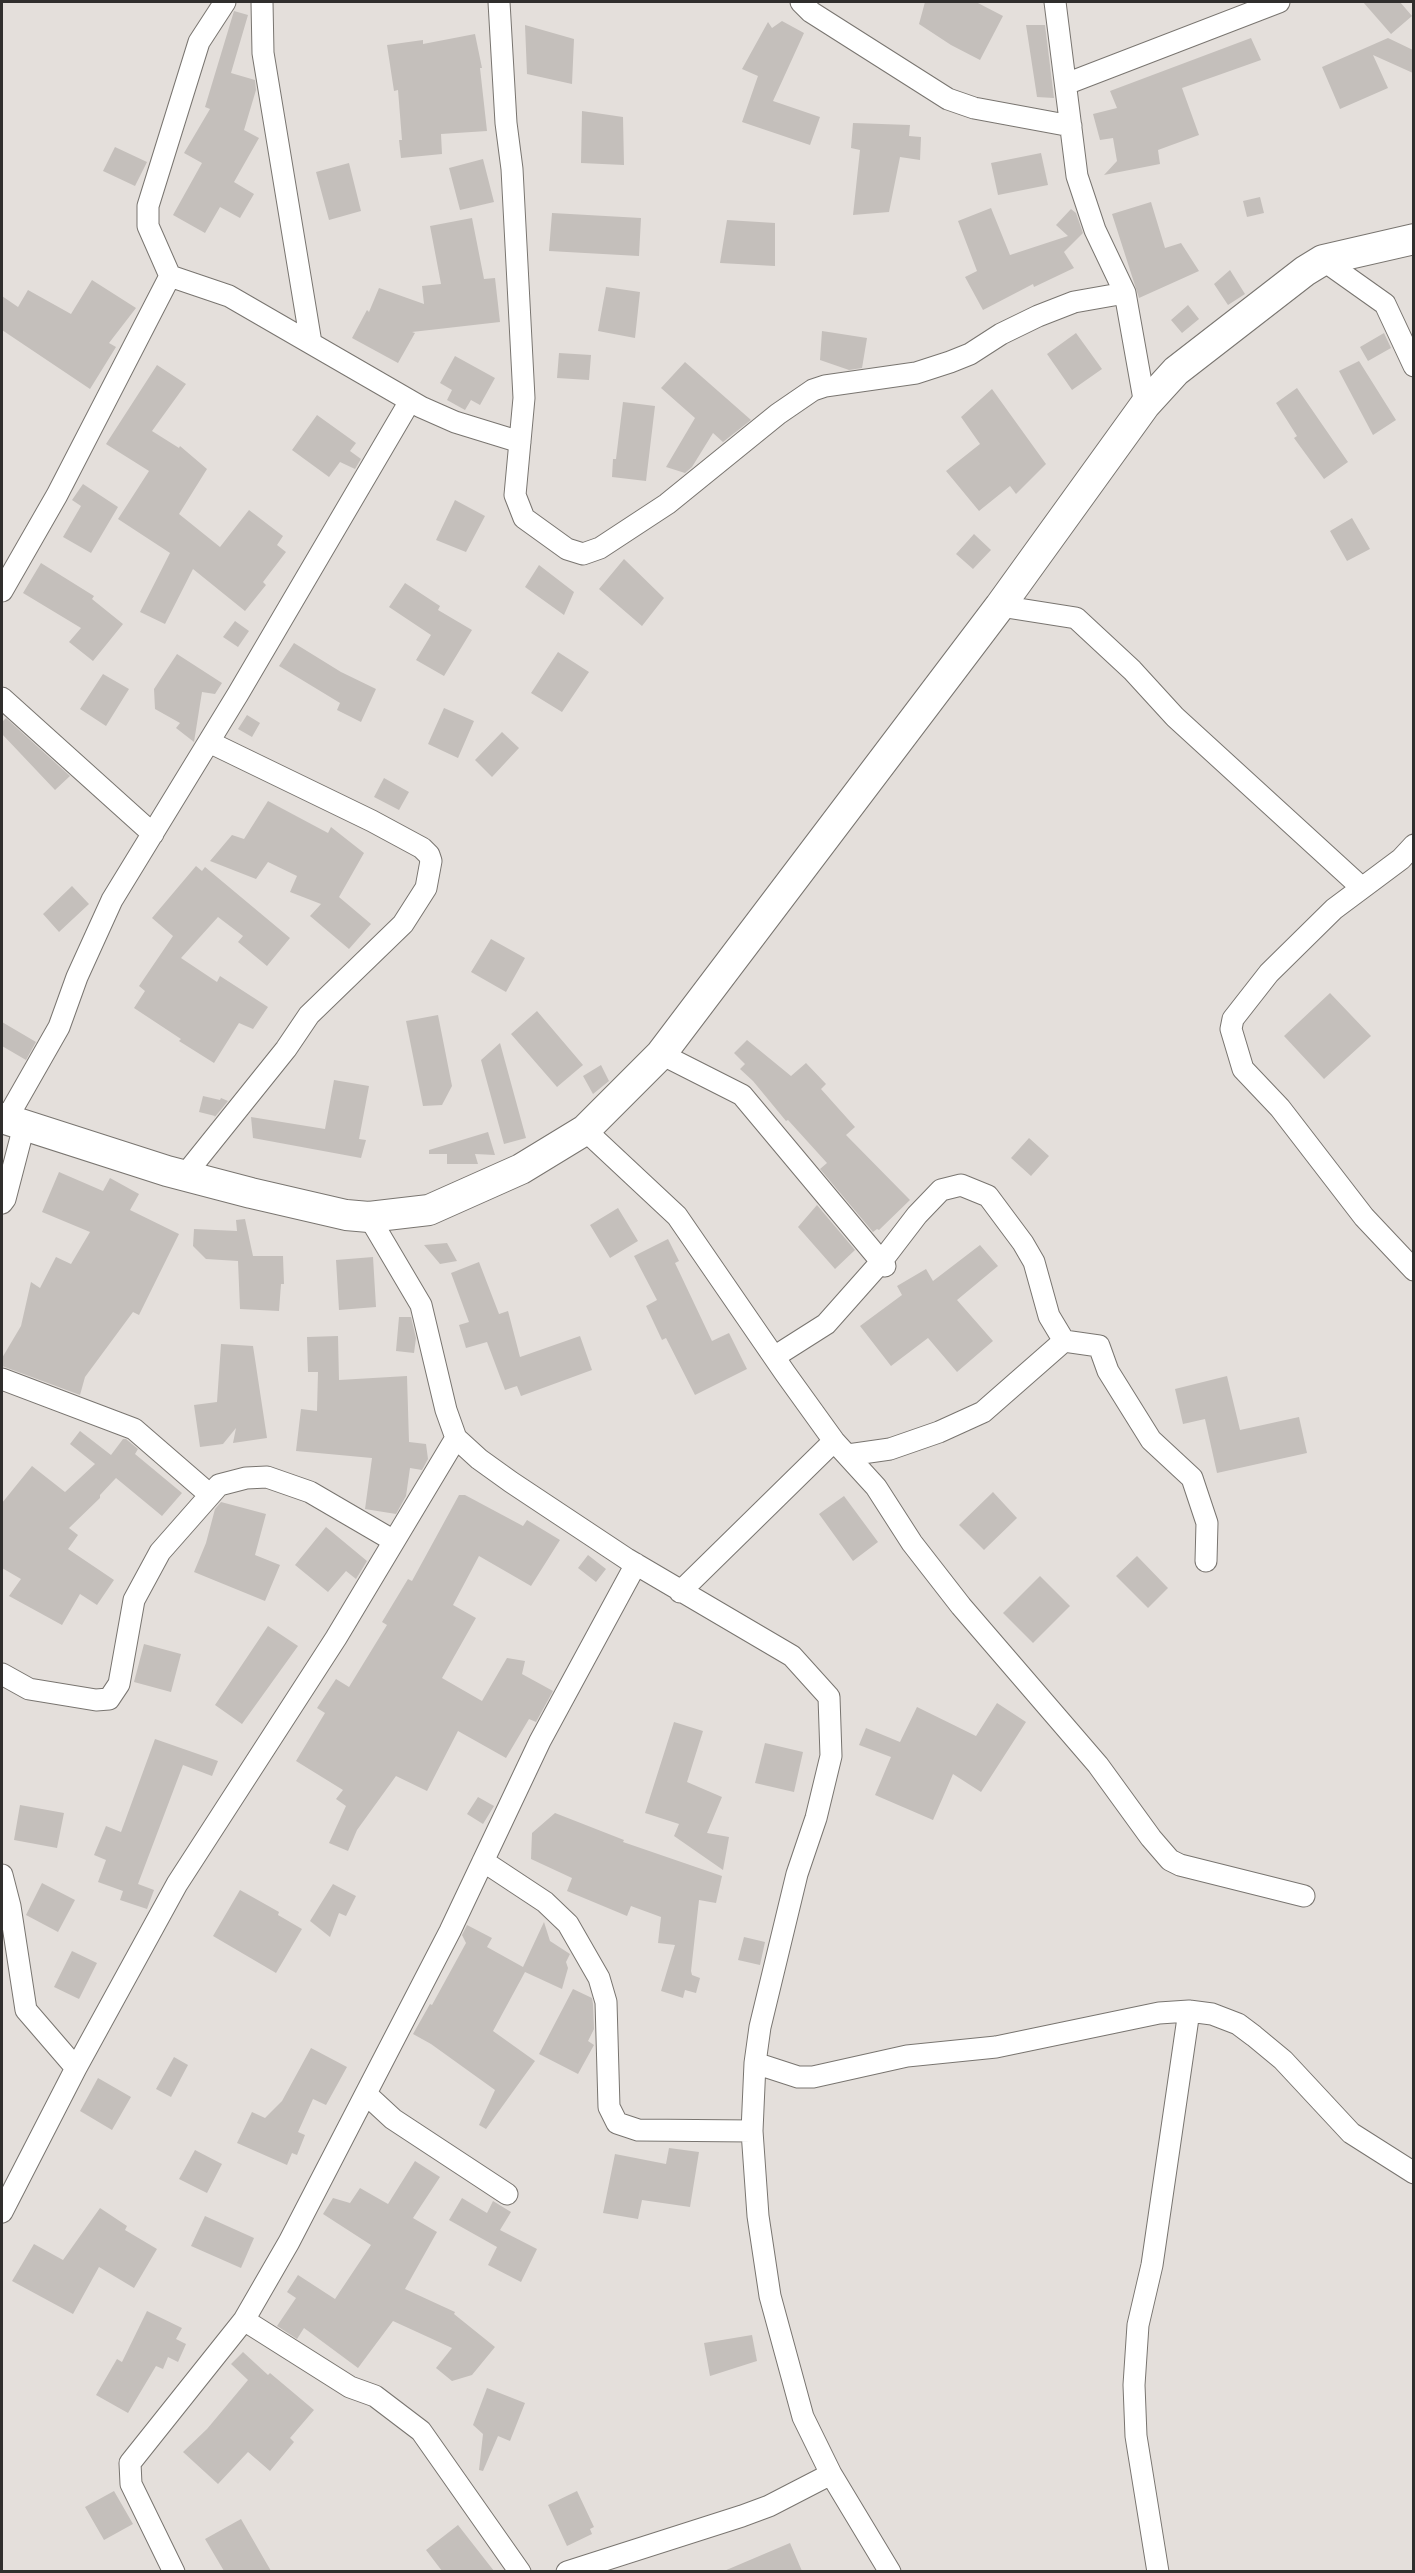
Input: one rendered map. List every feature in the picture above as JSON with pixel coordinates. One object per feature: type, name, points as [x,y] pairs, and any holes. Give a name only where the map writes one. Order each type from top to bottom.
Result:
[{"type":"main road","points":[[10,1121],[184,1176],[314,1208],[369,1217],[429,1210],[521,1170],[585,1130],[661,1054],[1000,606],[1144,405],[1176,371],[1305,271],[1323,260],[1413,239]]},
{"type":"street","points":[[225,2],[199,42],[148,206],[148,226],[170,276],[229,296],[410,401],[454,422],[520,442]]},
{"type":"street","points":[[262,2],[263,53],[311,343]]},
{"type":"street","points":[[499,2],[506,123],[512,169],[524,398],[515,495],[524,518],[567,549],[583,554],[590,553],[667,504],[778,414],[813,390],[833,384],[916,373],[950,363],[1038,316],[1074,302],[1125,293]]},
{"type":"street","points":[[801,2],[811,12],[948,99],[974,108],[1071,126]]},
{"type":"street","points":[[1055,2],[1077,176],[1095,230],[1125,293],[1144,405]]},
{"type":"street","points":[[1066,84],[1279,2]]},
{"type":"street","points":[[1323,260],[1385,304],[1413,366]]},
{"type":"street","points":[[2,591],[57,495],[170,276]]},
{"type":"street","points":[[2,1203],[5,1199],[10,1121],[58,1027],[77,977],[112,900],[209,742],[410,401]]},
{"type":"street","points":[[1000,606],[1076,618],[1132,670],[1175,717],[1361,887]]},
{"type":"street","points":[[2,698],[153,834]]},
{"type":"street","points":[[184,1176],[286,1049],[309,1015],[403,924],[426,888],[431,861],[422,848],[382,826],[209,742]]},
{"type":"street","points":[[1413,845],[1401,859],[1334,909],[1269,973],[1233,1019],[1231,1029],[1243,1069],[1280,1108],[1364,1217],[1413,1270]]},
{"type":"street","points":[[661,1054],[742,1095],[883,1264]]},
{"type":"street","points":[[585,1130],[677,1216],[774,1357],[841,1448],[876,1487],[912,1543],[961,1606],[1098,1765],[1151,1838],[1170,1860],[1180,1865],[1304,1896]]},
{"type":"street","points":[[774,1357],[826,1324],[883,1264],[917,1215],[941,1190],[962,1185],[988,1196],[1034,1262],[1049,1316],[1064,1341]]},
{"type":"street","points":[[369,1217],[421,1305],[446,1410],[456,1438],[479,1459],[511,1482],[636,1564],[792,1656],[829,1697],[831,1756],[781,1938],[760,2027],[755,2063],[752,2131],[758,2216],[770,2296],[803,2417],[831,2474],[890,2571]]},
{"type":"street","points":[[681,1592],[841,1448],[890,1449],[939,1432],[983,1412],[1064,1341],[1099,1346],[1108,1371],[1151,1440],[1192,1478],[1207,1523],[1206,1561]]},
{"type":"street","points":[[2,1379],[134,1429],[209,1494]]},
{"type":"street","points":[[2,2212],[76,2068],[177,1884],[336,1638],[456,1438]]},
{"type":"street","points":[[2,1674],[29,1689],[96,1700],[109,1699],[119,1684],[134,1600],[160,1552],[219,1485],[246,1478],[267,1477],[310,1492],[394,1541]]},
{"type":"street","points":[[174,2571],[131,2484],[130,2463],[244,2320],[289,2242],[450,1931],[540,1741],[636,1564]]},
{"type":"street","points":[[483,1861],[545,1902],[568,1924],[599,1978],[606,2002],[609,2107],[617,2122],[638,2130],[752,2131]]},
{"type":"street","points":[[2,1875],[10,1906],[26,2010],[76,2068]]},
{"type":"street","points":[[755,2063],[798,2077],[813,2077],[907,2056],[996,2047],[1160,2013],[1190,2011],[1212,2014],[1238,2024],[1254,2036],[1283,2060],[1352,2133],[1413,2173]]},
{"type":"street","points":[[1158,2571],[1136,2436],[1134,2385],[1138,2325],[1152,2265],[1190,2011]]},
{"type":"street","points":[[366,2094],[393,2120],[507,2194]]},
{"type":"street","points":[[244,2320],[350,2387],[375,2396],[421,2431],[520,2571]]},
{"type":"street","points":[[567,2571],[742,2516],[769,2506],[831,2474]]},
{"type":"building","points":[[925,2],[976,2],[1003,16],[980,60],[951,45],[919,24]]},
{"type":"building","points":[[1363,2],[1400,2],[1412,16],[1391,34]]},
{"type":"building","points":[[234,11],[248,15],[231,73],[255,80],[256,90],[244,130],[259,138],[234,182],[254,194],[240,218],[220,207],[205,233],[173,215],[202,163],[184,153],[210,109],[205,107]]},
{"type":"building","points":[[782,21],[804,33],[773,101],[820,117],[810,145],[742,122],[758,76],[742,69],[768,22],[772,28]]},
{"type":"building","points":[[525,25],[574,39],[572,84],[527,74]]},
{"type":"building","points":[[1026,25],[1045,25],[1054,98],[1037,97]]},
{"type":"building","points":[[475,34],[482,68],[480,68],[487,131],[441,134],[442,154],[401,158],[398,90],[394,91],[387,45],[423,40],[423,44]]},
{"type":"building","points":[[1251,38],[1261,60],[1182,88],[1199,135],[1158,150],[1160,164],[1104,175],[1117,161],[1113,138],[1100,140],[1093,114],[1117,108],[1110,91]]},
{"type":"building","points":[[1388,38],[1413,50],[1413,73],[1373,55],[1388,88],[1340,109],[1322,67]]},
{"type":"building","points":[[582,111],[623,117],[624,165],[581,163]]},
{"type":"building","points":[[853,123],[910,125],[909,136],[921,137],[920,160],[900,157],[889,212],[853,215],[860,150],[851,148]]},
{"type":"building","points":[[115,147],[147,162],[135,186],[103,171]]},
{"type":"building","points":[[1041,153],[1048,185],[998,195],[991,163]]},
{"type":"building","points":[[483,159],[494,202],[460,210],[449,168]]},
{"type":"building","points":[[349,163],[361,211],[329,220],[316,172]]},
{"type":"building","points":[[1260,197],[1264,213],[1247,217],[1243,201]]},
{"type":"building","points":[[1151,202],[1165,248],[1181,243],[1199,271],[1139,298],[1112,214]]},
{"type":"building","points":[[991,208],[1010,255],[1068,236],[1056,225],[1071,209],[1076,213],[1083,233],[1064,252],[1074,268],[1034,287],[1033,284],[983,310],[965,277],[977,271],[958,221]]},
{"type":"building","points":[[552,213],[641,218],[639,256],[549,251]]},
{"type":"building","points":[[472,218],[484,279],[495,278],[500,322],[412,332],[415,333],[398,363],[352,338],[367,310],[369,312],[379,288],[424,304],[422,286],[441,284],[430,226]]},
{"type":"building","points":[[727,220],[775,223],[775,266],[720,263]]},
{"type":"building","points":[[1230,270],[1245,294],[1228,305],[1214,284]]},
{"type":"building","points":[[92,280],[136,308],[109,343],[116,347],[90,389],[2,330],[2,296],[18,307],[28,290],[71,314]]},
{"type":"building","points":[[606,287],[640,292],[635,338],[598,331]]},
{"type":"building","points":[[1188,305],[1199,319],[1182,333],[1171,320]]},
{"type":"building","points":[[822,331],[867,338],[862,368],[849,370],[820,360]]},
{"type":"building","points":[[1076,333],[1102,369],[1072,390],[1047,354]]},
{"type":"building","points":[[1384,333],[1391,348],[1368,361],[1360,347]]},
{"type":"building","points":[[559,353],[591,355],[589,380],[557,378]]},
{"type":"building","points":[[455,356],[495,378],[480,405],[471,400],[465,410],[447,400],[452,390],[440,383]]},
{"type":"building","points":[[1359,361],[1396,420],[1373,435],[1339,371]]},
{"type":"building","points":[[685,362],[751,420],[723,442],[713,433],[692,467],[685,473],[666,467],[695,418],[661,388]]},
{"type":"building","points":[[157,365],[186,384],[152,431],[179,448],[180,446],[207,469],[179,514],[220,547],[249,510],[283,536],[277,545],[286,552],[263,582],[266,585],[245,611],[193,569],[165,624],[140,612],[170,553],[118,519],[149,471],[106,444]]},
{"type":"building","points":[[1297,388],[1348,462],[1324,479],[1294,438],[1297,436],[1276,403]]},
{"type":"building","points":[[992,389],[1046,464],[1016,494],[1010,486],[979,511],[946,471],[980,444],[961,417]]},
{"type":"building","points":[[623,402],[655,406],[646,481],[612,477]]},
{"type":"building","points":[[317,415],[356,443],[350,451],[361,459],[355,469],[340,462],[329,477],[292,450]]},
{"type":"building","points":[[83,484],[118,507],[91,553],[63,537],[81,506],[72,500]]},
{"type":"building","points":[[455,500],[485,516],[466,552],[436,540]]},
{"type":"building","points":[[1352,518],[1370,549],[1347,561],[1330,531]]},
{"type":"building","points":[[974,534],[991,550],[973,569],[956,554]]},
{"type":"building","points":[[624,559],[664,598],[642,626],[599,589]]},
{"type":"building","points":[[41,563],[94,596],[92,599],[123,624],[93,661],[69,642],[81,628],[23,593]]},
{"type":"building","points":[[539,565],[574,592],[564,615],[525,587]]},
{"type":"building","points":[[405,583],[440,606],[438,610],[472,630],[444,676],[416,660],[431,635],[389,607]]},
{"type":"building","points":[[235,621],[249,631],[238,647],[223,637]]},
{"type":"building","points":[[294,643],[341,672],[376,689],[361,722],[337,710],[340,703],[279,666]]},
{"type":"building","points":[[558,652],[589,672],[562,712],[531,693]]},
{"type":"building","points":[[177,654],[222,683],[215,694],[202,692],[194,742],[176,728],[180,723],[155,709],[154,689]]},
{"type":"building","points":[[103,674],[129,689],[106,726],[80,709]]},
{"type":"building","points":[[444,708],[474,721],[458,758],[428,744]]},
{"type":"building","points":[[247,715],[260,723],[252,737],[238,729]]},
{"type":"building","points":[[6,718],[70,776],[55,790],[2,734],[2,722]]},
{"type":"building","points":[[502,732],[519,748],[492,777],[475,760]]},
{"type":"building","points":[[384,778],[409,792],[399,810],[374,797]]},
{"type":"building","points":[[268,801],[328,833],[331,827],[364,853],[339,897],[371,924],[349,949],[310,916],[321,904],[290,892],[297,876],[268,862],[256,879],[210,861],[232,835],[244,839]]},
{"type":"building","points":[[196,866],[202,871],[205,867],[290,938],[267,966],[238,942],[243,936],[218,917],[181,958],[217,982],[220,976],[268,1007],[253,1029],[239,1023],[214,1063],[134,1008],[145,991],[139,986],[173,936],[152,918]]},
{"type":"building","points":[[72,886],[89,904],[59,932],[43,914]]},
{"type":"building","points":[[491,939],[525,958],[506,992],[471,972]]},
{"type":"building","points":[[1330,993],[1371,1036],[1324,1079],[1284,1036]]},
{"type":"building","points":[[537,1011],[583,1065],[557,1087],[511,1034]]},
{"type":"building","points":[[438,1015],[452,1086],[442,1105],[423,1106],[406,1021]]},
{"type":"building","points":[[2,1022],[36,1042],[26,1060],[2,1046]]},
{"type":"building","points":[[747,1040],[791,1076],[806,1063],[826,1084],[821,1089],[855,1127],[846,1135],[910,1200],[879,1230],[873,1232],[820,1169],[827,1163],[740,1069],[745,1064],[734,1053]]},
{"type":"building","points":[[500,1043],[526,1138],[504,1144],[481,1060]]},
{"type":"building","points":[[601,1065],[609,1081],[593,1094],[583,1076]]},
{"type":"building","points":[[334,1080],[369,1086],[359,1139],[366,1140],[361,1158],[253,1138],[251,1117],[325,1129]]},
{"type":"building","points":[[203,1096],[228,1101],[214,1118],[215,1116],[199,1112]]},
{"type":"building","points":[[488,1132],[495,1155],[475,1154],[478,1164],[447,1164],[447,1154],[429,1154],[429,1150]]},
{"type":"building","points":[[1029,1138],[1049,1156],[1031,1176],[1011,1158]]},
{"type":"building","points":[[59,1172],[103,1191],[110,1178],[139,1194],[130,1210],[179,1234],[139,1315],[133,1312],[85,1377],[80,1395],[2,1366],[2,1358],[21,1326],[31,1282],[40,1288],[56,1257],[71,1264],[90,1232],[42,1212]]},
{"type":"building","points":[[817,1205],[855,1250],[835,1269],[798,1227]]},
{"type":"building","points":[[618,1208],[638,1241],[610,1258],[590,1225]]},
{"type":"building","points":[[245,1219],[253,1256],[283,1256],[284,1284],[281,1284],[279,1311],[240,1309],[238,1261],[206,1259],[193,1246],[194,1229],[237,1231],[236,1220]]},
{"type":"building","points":[[668,1239],[679,1261],[675,1263],[712,1341],[729,1333],[747,1369],[695,1395],[666,1338],[662,1340],[646,1306],[657,1300],[634,1256]]},
{"type":"building","points":[[447,1243],[457,1261],[440,1264],[424,1245]]},
{"type":"building","points":[[980,1245],[998,1266],[957,1300],[993,1341],[957,1372],[928,1338],[891,1366],[860,1326],[902,1295],[897,1286],[926,1269],[933,1281]]},
{"type":"building","points":[[373,1257],[376,1307],[339,1310],[336,1260]]},
{"type":"building","points":[[479,1262],[499,1314],[508,1311],[520,1357],[580,1336],[592,1370],[521,1396],[517,1386],[505,1390],[487,1342],[466,1348],[459,1325],[469,1322],[451,1273]]},
{"type":"building","points":[[399,1317],[411,1317],[416,1338],[414,1353],[396,1351]]},
{"type":"building","points":[[338,1336],[339,1380],[407,1376],[409,1442],[426,1444],[428,1459],[422,1470],[410,1468],[406,1496],[396,1514],[365,1509],[372,1458],[296,1451],[301,1409],[317,1411],[318,1372],[308,1372],[307,1337]]},
{"type":"building","points":[[221,1344],[253,1346],[267,1438],[233,1443],[236,1428],[223,1444],[200,1447],[194,1405],[217,1402]]},
{"type":"building","points":[[1227,1376],[1240,1430],[1299,1417],[1307,1453],[1217,1473],[1205,1419],[1183,1424],[1175,1389]]},
{"type":"building","points":[[80,1431],[111,1455],[123,1439],[126,1439],[138,1449],[135,1454],[182,1493],[162,1516],[116,1478],[100,1495],[100,1498],[69,1528],[78,1535],[68,1549],[114,1580],[97,1605],[80,1594],[62,1625],[9,1596],[21,1579],[2,1568],[2,1503],[32,1466],[65,1492],[95,1464],[70,1444]]},
{"type":"building","points":[[993,1492],[1017,1518],[984,1550],[959,1525]]},
{"type":"building","points":[[459,1495],[465,1495],[523,1526],[527,1520],[560,1540],[531,1586],[479,1556],[453,1605],[476,1618],[442,1678],[482,1701],[507,1658],[525,1661],[522,1674],[553,1691],[536,1722],[529,1719],[506,1758],[458,1731],[427,1791],[396,1776],[357,1830],[348,1851],[329,1843],[346,1806],[336,1799],[343,1790],[296,1761],[325,1713],[317,1708],[336,1679],[349,1687],[387,1625],[382,1622],[408,1579],[412,1581]]},
{"type":"building","points":[[844,1496],[878,1542],[853,1561],[819,1514]]},
{"type":"building","points":[[221,1502],[266,1514],[255,1555],[280,1565],[265,1601],[194,1572],[206,1543],[215,1509]]},
{"type":"building","points":[[326,1527],[367,1561],[356,1579],[346,1571],[328,1592],[295,1565]]},
{"type":"building","points":[[588,1555],[606,1569],[596,1582],[578,1568]]},
{"type":"building","points":[[1137,1556],[1168,1588],[1148,1608],[1116,1576]]},
{"type":"building","points":[[1040,1576],[1070,1606],[1033,1643],[1003,1613]]},
{"type":"building","points":[[268,1626],[298,1646],[242,1724],[215,1705]]},
{"type":"building","points":[[144,1644],[181,1654],[171,1692],[134,1682]]},
{"type":"building","points":[[997,1703],[1026,1722],[981,1792],[953,1774],[933,1820],[875,1795],[891,1757],[859,1745],[866,1728],[900,1742],[917,1707],[976,1736]]},
{"type":"building","points":[[674,1722],[703,1731],[687,1782],[722,1797],[707,1833],[729,1837],[723,1870],[674,1836],[679,1824],[645,1813]]},
{"type":"building","points":[[155,1739],[218,1761],[212,1776],[183,1765],[138,1884],[154,1890],[147,1909],[120,1900],[123,1891],[98,1882],[106,1860],[94,1855],[106,1826],[121,1832]]},
{"type":"building","points":[[765,1743],[803,1752],[794,1792],[755,1783]]},
{"type":"building","points":[[478,1797],[494,1806],[483,1824],[467,1814]]},
{"type":"building","points":[[20,1805],[64,1813],[57,1848],[14,1840]]},
{"type":"building","points":[[555,1813],[624,1840],[623,1842],[722,1876],[716,1903],[699,1900],[691,1971],[692,1975],[700,1978],[696,1993],[685,1990],[683,1998],[661,1991],[675,1945],[658,1943],[661,1917],[631,1906],[627,1916],[567,1891],[572,1878],[531,1859],[532,1833]]},
{"type":"building","points":[[42,1883],[75,1900],[58,1932],[26,1915]]},
{"type":"building","points":[[333,1884],[356,1896],[346,1916],[339,1913],[330,1937],[310,1921]]},
{"type":"building","points":[[240,1890],[279,1912],[278,1915],[302,1929],[276,1973],[213,1936]]},
{"type":"building","points":[[544,1922],[550,1941],[570,1954],[566,1962],[568,1968],[562,1989],[525,1972],[493,2031],[535,2061],[486,2129],[479,2125],[495,2090],[431,2044],[413,2034],[430,2004],[432,2005],[466,1943],[462,1935],[467,1925],[492,1938],[487,1947],[523,1967]]},
{"type":"building","points":[[744,1937],[765,1942],[760,1965],[738,1960]]},
{"type":"building","points":[[72,1951],[97,1963],[79,1999],[54,1987]]},
{"type":"building","points":[[573,1989],[592,1998],[593,2004],[594,2029],[588,2041],[594,2045],[578,2074],[539,2054]]},
{"type":"building","points":[[311,2048],[347,2067],[326,2105],[313,2099],[298,2132],[305,2135],[297,2155],[292,2153],[287,2165],[237,2143],[252,2112],[265,2118],[282,2101]]},
{"type":"building","points":[[174,2057],[188,2065],[171,2097],[156,2089]]},
{"type":"building","points":[[98,2078],[131,2097],[112,2130],[80,2111]]},
{"type":"building","points":[[669,2148],[699,2152],[690,2207],[642,2200],[638,2219],[603,2213],[615,2154],[666,2164]]},
{"type":"building","points":[[195,2150],[222,2164],[207,2193],[179,2179]]},
{"type":"building","points":[[415,2161],[440,2177],[413,2218],[437,2232],[405,2289],[455,2312],[454,2314],[495,2347],[472,2375],[452,2381],[436,2368],[452,2348],[393,2321],[358,2368],[304,2328],[297,2339],[277,2326],[296,2298],[287,2292],[298,2275],[335,2299],[371,2245],[323,2214],[333,2198],[350,2203],[360,2188],[388,2204]]},
{"type":"building","points":[[462,2198],[487,2213],[493,2201],[511,2212],[500,2230],[537,2249],[521,2282],[488,2265],[497,2247],[449,2220]]},
{"type":"building","points":[[100,2208],[127,2226],[125,2230],[157,2249],[134,2288],[99,2267],[73,2314],[12,2281],[34,2244],[63,2260]]},
{"type":"building","points":[[205,2216],[254,2238],[241,2268],[191,2246]]},
{"type":"building","points":[[147,2311],[182,2328],[176,2339],[186,2344],[178,2362],[168,2357],[163,2369],[156,2366],[128,2413],[96,2395],[117,2359],[122,2362]]},
{"type":"building","points":[[752,2335],[757,2361],[710,2376],[704,2343]]},
{"type":"building","points":[[243,2352],[268,2375],[270,2373],[314,2410],[290,2438],[294,2442],[270,2471],[248,2452],[218,2484],[183,2452],[207,2429],[248,2380],[231,2364]]},
{"type":"building","points":[[487,2388],[525,2403],[510,2441],[498,2436],[483,2471],[479,2470],[483,2434],[473,2425]]},
{"type":"building","points":[[114,2491],[133,2524],[104,2540],[85,2507]]},
{"type":"building","points":[[577,2491],[594,2527],[590,2529],[592,2534],[567,2546],[548,2505]]},
{"type":"building","points":[[241,2519],[271,2571],[224,2571],[205,2539]]},
{"type":"building","points":[[458,2525],[494,2571],[442,2571],[426,2550]]},
{"type":"building","points":[[790,2543],[802,2571],[724,2571]]}]
